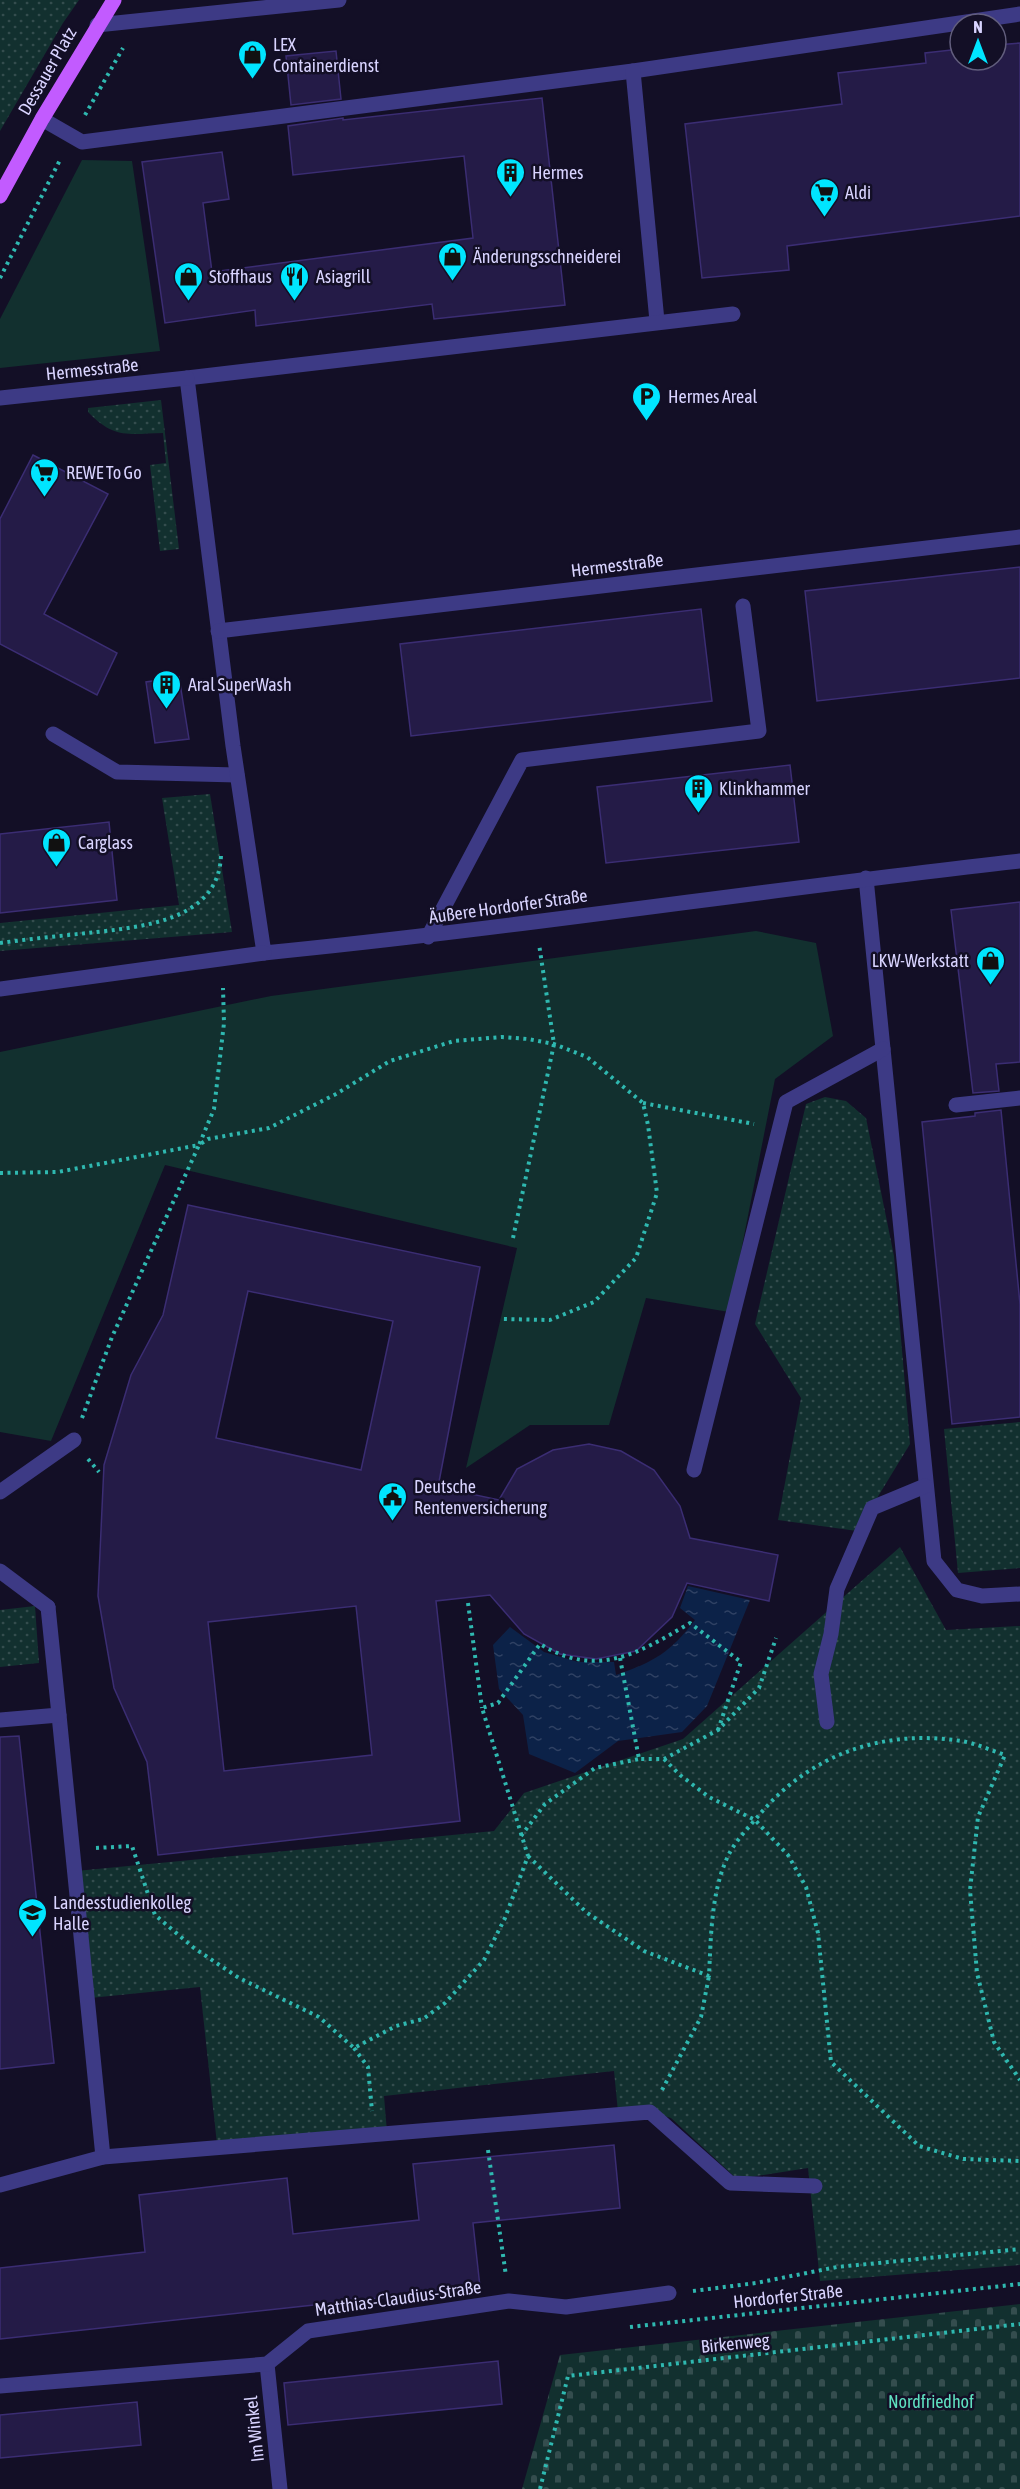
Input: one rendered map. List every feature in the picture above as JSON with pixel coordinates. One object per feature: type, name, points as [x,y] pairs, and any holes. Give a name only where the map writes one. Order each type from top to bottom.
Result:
[{"type":"main road","name":"Dessauer Platz","points":[[0,196],[42,119],[114,0]]},
{"type":"street","points":[[97,25],[339,0]]},
{"type":"street","points":[[42,119],[82,142],[633,71],[1020,14]]},
{"type":"street","points":[[633,71],[657,321]]},
{"type":"street","name":"Hermesstraße","points":[[0,398],[733,314]]},
{"type":"street","points":[[187,378],[237,775],[264,953]]},
{"type":"street","name":"Hermesstraße","points":[[218,632],[1020,537]]},
{"type":"street","points":[[429,937],[522,760],[759,731],[743,606]]},
{"type":"street","points":[[53,734],[117,772],[237,775]]},
{"type":"street","name":"Äußere Hordorfer Straße","points":[[0,989],[264,953],[429,937],[866,878],[1020,861]]},
{"type":"street","points":[[866,878],[934,1561],[957,1590],[982,1596],[1020,1594]]},
{"type":"street","points":[[694,1470],[786,1102],[883,1049]]},
{"type":"street","points":[[956,1105],[1020,1098]]},
{"type":"street","points":[[0,1492],[74,1440]]},
{"type":"street","points":[[827,1722],[821,1674],[837,1589],[872,1508],[925,1486]]},
{"type":"street","points":[[0,1571],[48,1607],[103,2157]]},
{"type":"street","points":[[0,1720],[59,1715]]},
{"type":"street","points":[[0,2185],[103,2157],[650,2112],[730,2183],[815,2186]]},
{"type":"street","name":"Matthias-Claudius-Straße","points":[[267,2364],[308,2331],[509,2301],[566,2307],[669,2293]]},
{"type":"street","points":[[0,2386],[267,2364]]},
{"type":"street","name":"Im Winkel","points":[[267,2364],[280,2489]]},
{"type":"path","points":[[0,943],[135,927],[188,910],[201,902],[216,882],[221,848]]},
{"type":"path","points":[[513,1238],[554,1044],[539,944]]},
{"type":"path","points":[[99,1472],[74,1440],[112,1337],[214,1109],[224,1023],[223,988]]},
{"type":"path","points":[[0,1173],[58,1172],[268,1128],[409,1054],[473,1038],[501,1037],[554,1044],[587,1057],[643,1104],[736,1121]]},
{"type":"path","points":[[503,1319],[550,1320],[594,1302],[636,1258],[657,1193],[643,1104]]},
{"type":"path","points":[[468,1604],[482,1708],[528,1856],[586,1912],[644,1951],[709,1976]]},
{"type":"path","points":[[482,1708],[498,1703],[540,1644],[563,1656],[597,1660],[620,1658],[640,1652],[690,1623],[741,1662],[718,1730]]},
{"type":"path","points":[[521,1836],[545,1804],[595,1768],[639,1759],[664,1759],[718,1730],[759,1688],[776,1638]]},
{"type":"path","points":[[620,1658],[634,1743],[639,1759]]},
{"type":"path","points":[[650,2112],[701,2017],[709,1976],[713,1912],[729,1854],[778,1793],[807,1771],[846,1750],[883,1740],[962,1741],[1005,1755],[978,1817],[970,1890],[977,1973],[994,2042],[1020,2080]]},
{"type":"path","points":[[664,1759],[680,1775],[709,1797],[755,1820],[788,1855],[806,1887],[818,1933],[831,2062],[919,2146],[963,2159],[1020,2161]]},
{"type":"path","points":[[72,1849],[132,1846],[154,1915],[194,1948],[239,1978],[319,2017],[354,2048],[368,2067],[375,2135]]},
{"type":"path","points":[[354,2048],[396,2026],[423,2019],[445,2003],[477,1969],[484,1960],[505,1918],[528,1856]]},
{"type":"path","points":[[485,2126],[509,2301]]},
{"type":"path","points":[[669,2293],[756,2283],[837,2267],[1020,2249]]},
{"type":"path","name":"Hordorfer Straße","points":[[628,2327],[1020,2284]]},
{"type":"path","name":"Birkenweg","points":[[540,2489],[568,2376],[1020,2325]]},
{"type":"green space","points":[[0,0],[79,0],[63,23],[0,131]]},
{"type":"green space","points":[[82,160],[132,161],[160,351],[0,368],[0,319]]},
{"type":"green space","points":[[161,400],[179,549],[160,551],[150,465],[166,463],[163,433],[131,434],[114,431],[97,421],[88,412],[88,408]]},
{"type":"green space","points":[[210,794],[232,932],[0,951],[0,923],[179,905],[162,798]]},
{"type":"green space","points":[[756,931],[816,943],[833,1036],[775,1079],[729,1312],[646,1298],[609,1425],[530,1425],[466,1468],[517,1248],[165,1165],[51,1441],[0,1432],[0,1052],[271,996]]},
{"type":"green space","points":[[825,1097],[846,1101],[866,1118],[894,1256],[910,1444],[857,1531],[778,1520],[801,1398],[755,1324],[806,1104]]},
{"type":"green space","points":[[1020,1422],[1020,1568],[958,1573],[944,1429]]},
{"type":"green space","points":[[900,1547],[946,1630],[1020,1626],[1020,2265],[820,2281],[808,2168],[737,2179],[671,2118],[643,2110],[618,2112],[614,2071],[384,2096],[387,2132],[217,2144],[200,1987],[90,1998],[76,1871],[494,1831],[524,1793],[683,1739]]},
{"type":"green space","points":[[35,1606],[39,1663],[0,1667],[0,1610]]},
{"type":"green space","name":"Nordfriedhof","points":[[1020,2304],[1020,2489],[522,2489],[560,2355]]},
{"type":"water","points":[[688,1586],[750,1600],[707,1706],[682,1732],[618,1741],[575,1773],[529,1754],[523,1715],[499,1689],[493,1645],[510,1627],[544,1652],[578,1662],[614,1662],[616,1675],[661,1655],[695,1620],[680,1608]]},
{"type":"building","points":[[1020,43],[1020,216],[787,246],[789,270],[702,278],[685,124],[842,104],[838,73],[926,63],[925,53],[948,50],[948,72],[1008,72],[1008,44]]},
{"type":"building","points":[[336,51],[341,99],[291,105],[286,56]]},
{"type":"building","points":[[542,98],[565,305],[434,319],[432,304],[256,326],[255,310],[165,323],[142,162],[222,152],[229,199],[203,203],[212,272],[473,238],[464,156],[293,175],[288,126],[343,118],[343,120]]},
{"type":"building","points":[[33,455],[108,494],[44,614],[117,653],[97,695],[0,644],[0,519]]},
{"type":"building","points":[[1020,567],[1020,678],[817,701],[805,591]]},
{"type":"building","points":[[701,609],[712,701],[411,736],[400,644]]},
{"type":"building","name":"Aral SuperWash","points":[[179,677],[189,739],[155,743],[146,682]]},
{"type":"building","name":"Klinkhammer","points":[[790,765],[799,842],[606,863],[597,787]]},
{"type":"building","name":"Carglass","points":[[109,822],[117,900],[0,913],[0,834]]},
{"type":"building","name":"LKW-Werkstatt","points":[[1020,902],[1020,1062],[996,1064],[999,1091],[973,1093],[951,910]]},
{"type":"building","points":[[1001,1110],[1020,1304],[1020,1417],[952,1424],[922,1122],[975,1116],[975,1113]]},
{"type":"building","name":"Deutsche Rentenversicherung","points":[[188,1205],[480,1267],[438,1487],[499,1500],[517,1469],[553,1450],[589,1444],[621,1451],[654,1470],[680,1506],[690,1538],[778,1555],[769,1601],[687,1583],[672,1617],[636,1651],[596,1659],[560,1654],[524,1634],[490,1595],[436,1601],[460,1821],[158,1855],[147,1762],[114,1688],[98,1596],[104,1465],[131,1375],[163,1315]],"holes":[[[248,1291],[393,1321],[361,1470],[216,1438]],[[356,1606],[372,1755],[224,1771],[208,1622]]]},
{"type":"building","points":[[19,1736],[54,2063],[0,2069],[0,1737]]},
{"type":"building","points":[[614,2145],[620,2208],[473,2223],[480,2287],[0,2339],[0,2268],[145,2252],[139,2195],[287,2178],[293,2234],[419,2220],[413,2164]]},
{"type":"building","points":[[498,2361],[502,2404],[288,2425],[284,2383]]},
{"type":"building","points":[[137,2402],[141,2445],[0,2458],[0,2415]]},
{"type":"place","name":"LEX Containerdienst","points":[[252,80]]},
{"type":"place","name":"Hermes","points":[[511,198]]},
{"type":"place","name":"Aldi","points":[[824,218]]},
{"type":"place","name":"Änderungsschneiderei","points":[[452,282]]},
{"type":"place","name":"Stoffhaus","points":[[188,302]]},
{"type":"place","name":"Asiagrill","points":[[295,302]]},
{"type":"place","name":"Hermes Areal","points":[[647,422]]},
{"type":"place","name":"REWE To Go","points":[[45,498]]},
{"type":"place","name":"Aral SuperWash","points":[[167,710]]},
{"type":"place","name":"Klinkhammer","points":[[698,814]]},
{"type":"place","name":"Carglass","points":[[57,868]]},
{"type":"place","name":"LKW-Werkstatt","points":[[990,986]]},
{"type":"place","name":"Deutsche Rentenversicherung","points":[[393,1522]]},
{"type":"place","name":"Landesstudienkolleg Halle","points":[[32,1938]]}]
